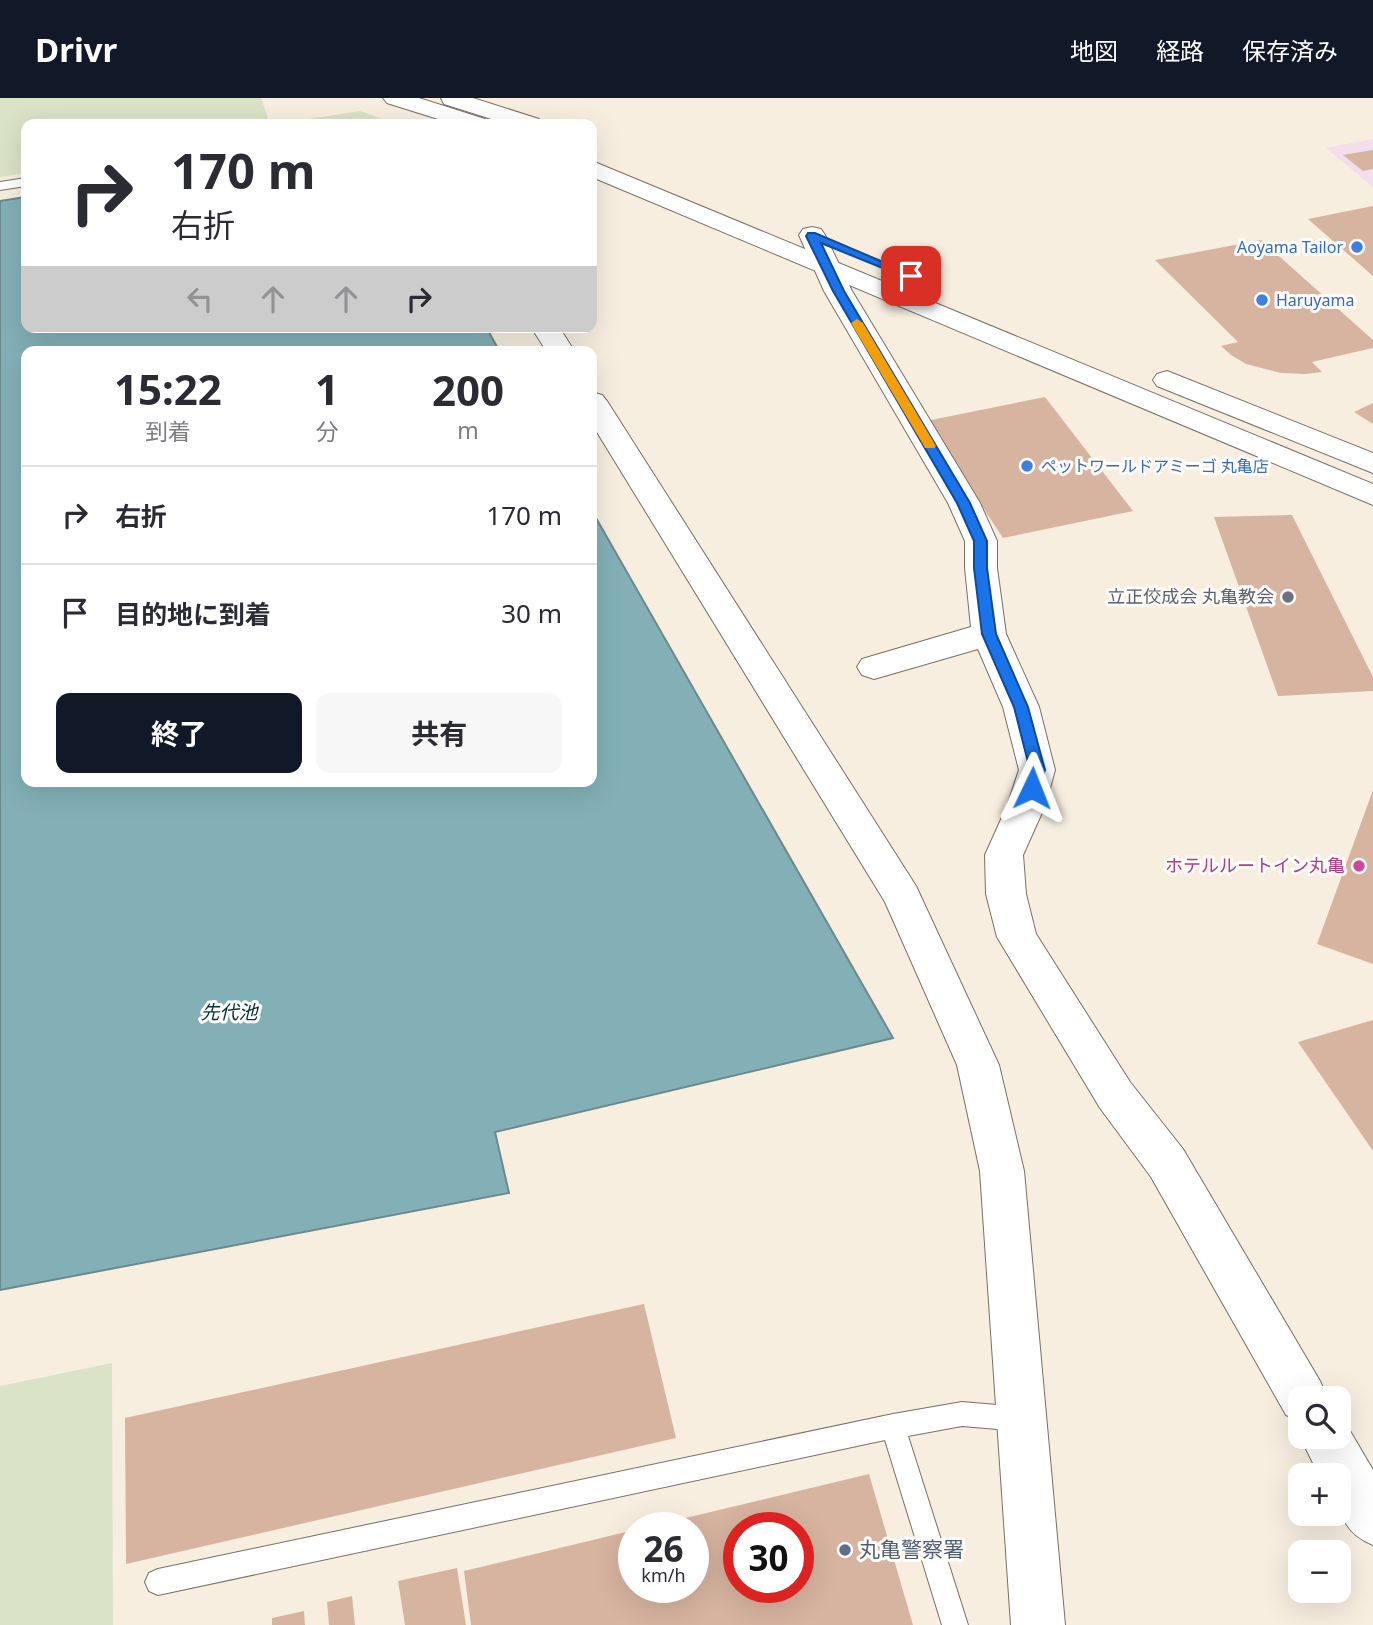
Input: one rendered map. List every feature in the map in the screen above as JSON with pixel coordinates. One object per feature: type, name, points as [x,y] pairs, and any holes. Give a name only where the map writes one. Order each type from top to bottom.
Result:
[{"type":"street","points":[[395,98],[497,119]]},
{"type":"street","points":[[597,149],[819,251],[1373,495]]},
{"type":"street","points":[[597,170],[1103,354]]},
{"type":"street","points":[[819,251],[964,503],[981,541],[981,568],[989,634],[1021,707],[1037,770],[1027,806],[1004,855],[1006,894],[1017,937],[1115,1095],[1167,1163],[1296,1386]]},
{"type":"street","points":[[1141,370],[1373,464]]},
{"type":"street","points":[[597,409],[902,897],[978,1065],[1002,1171],[1038,1625]]},
{"type":"street","points":[[874,667],[989,634]]},
{"type":"street","points":[[1332,1449],[1373,1519]]},
{"type":"lane","points":[[0,186],[21,183]]},
{"type":"lane","points":[[158,1582],[893,1426],[962,1414],[1021,1419]]},
{"type":"lane","points":[[893,1426],[955,1625]]},
{"type":"shaded area","points":[[1373,139],[1373,187],[1326,148]]},
{"type":"green space","points":[[0,98],[261,98],[268,119],[21,119],[21,174],[0,177]]},
{"type":"green space","points":[[360,111],[383,119],[309,119]]},
{"type":"green space","points":[[112,1363],[113,1625],[0,1625],[0,1386]]},
{"type":"water","name":"先代池","points":[[21,198],[21,333],[489,333],[497,346],[21,346],[21,787],[597,787],[597,520],[893,1038],[495,1132],[509,1193],[0,1290],[0,201]]},
{"type":"building","points":[[1373,150],[1373,169],[1363,171],[1343,155]]},
{"type":"building","name":"Aoyama Tailor","points":[[1373,206],[1373,276],[1308,219]]},
{"type":"building","name":"Haruyama","points":[[1261,240],[1373,340],[1373,348],[1312,362],[1322,372],[1281,373],[1246,364],[1221,346],[1238,342],[1155,260]]},
{"type":"building","name":"ペットワールドアミーゴ 丸亀店","points":[[1045,397],[1133,511],[1003,538],[926,421]]},
{"type":"building","points":[[1373,403],[1373,424],[1354,412]]},
{"type":"building","name":"立正佼成会 丸亀教会","points":[[1292,515],[1373,677],[1373,691],[1278,696],[1214,517]]},
{"type":"building","name":"ホテルルートイン丸亀","points":[[1373,790],[1373,964],[1317,944]]},
{"type":"building","points":[[1373,1020],[1373,1151],[1298,1042]]},
{"type":"building","points":[[644,1304],[676,1438],[126,1564],[125,1418]]},
{"type":"building","name":"丸亀警察署","points":[[869,1474],[913,1625],[471,1625],[464,1571],[618,1534],[618,1603],[709,1603],[709,1512]]},
{"type":"building","points":[[457,1568],[466,1625],[405,1625],[398,1581]]},
{"type":"building","points":[[352,1596],[355,1625],[329,1625],[327,1602]]},
{"type":"building","points":[[304,1611],[305,1625],[272,1625],[272,1618]]},
{"type":"slow traffic","points":[[857,323],[930,446]]},
{"type":"place","name":"Aoyama Tailor","points":[[1357,247]]},
{"type":"place","name":"Haruyama","points":[[1262,300]]},
{"type":"place","name":"ペットワールドアミーゴ 丸亀店","points":[[1027,466]]},
{"type":"place","name":"立正佼成会 丸亀教会","points":[[1288,597]]},
{"type":"place","name":"ホテルルートイン丸亀","points":[[1359,866]]},
{"type":"place","name":"丸亀警察署","points":[[845,1550]]},
{"type":"route","points":[[911,276],[812,236],[838,291],[964,503],[981,541],[981,568],[989,634],[1021,707],[1037,770],[1032,788]]}]
